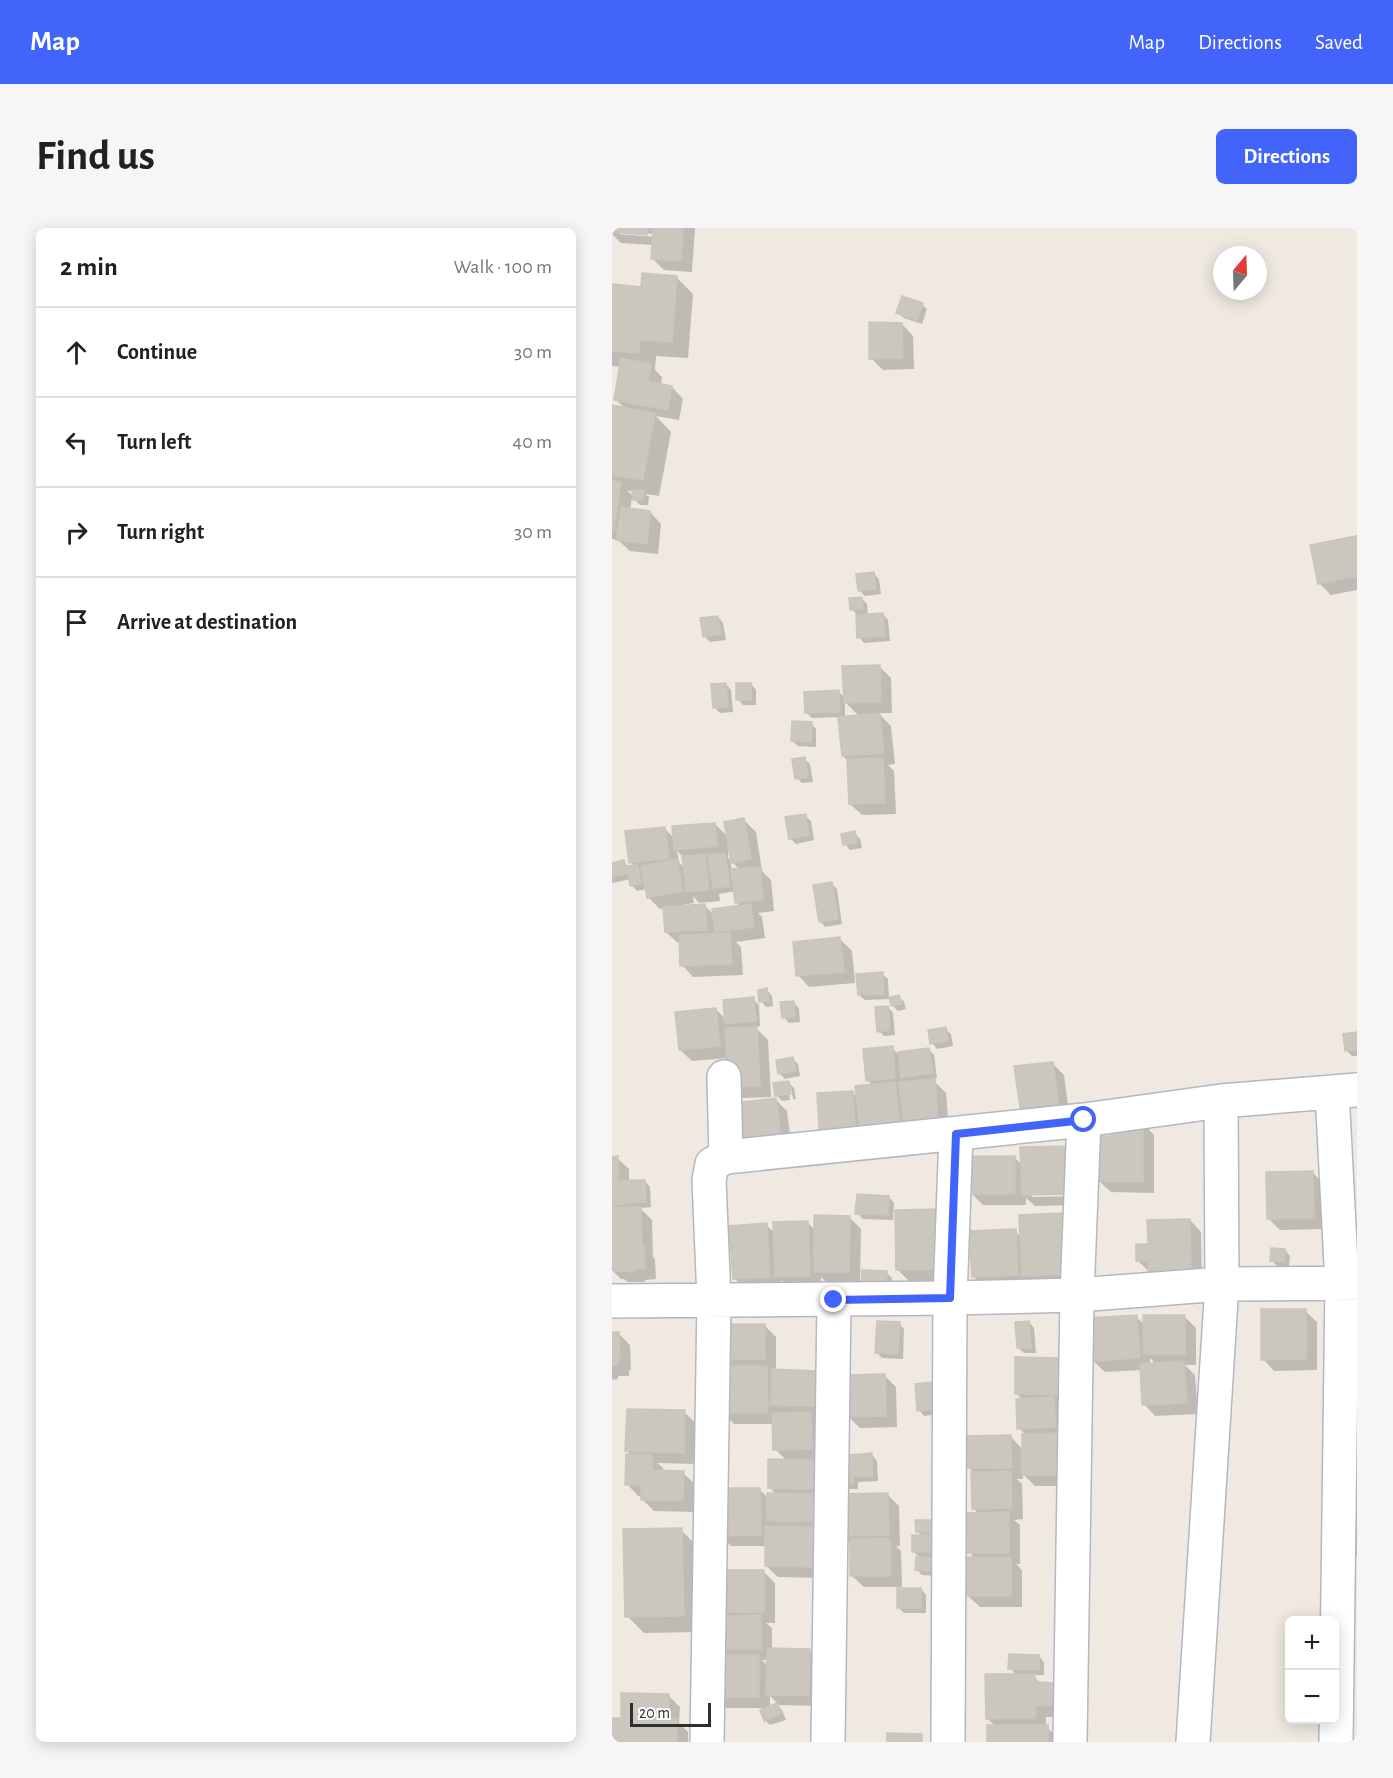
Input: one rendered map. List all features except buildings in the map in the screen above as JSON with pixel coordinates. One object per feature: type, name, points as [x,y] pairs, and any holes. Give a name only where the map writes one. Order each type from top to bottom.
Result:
[{"type":"street","points":[[724,1077],[726,1156]]},
{"type":"street","points":[[707,1742],[714,1299],[709,1180],[712,1164],[726,1156],[1084,1120],[1221,1101],[1345,1091],[1349,1283],[1336,1742]]},
{"type":"street","points":[[1193,1742],[1222,1284],[1221,1101]]},
{"type":"street","points":[[1070,1742],[1077,1294],[1084,1120]]},
{"type":"street","points":[[948,1742],[950,1298],[956,1134]]},
{"type":"street","points":[[612,1301],[950,1298],[1077,1294],[1222,1284],[1349,1283]]},
{"type":"street","points":[[828,1742],[834,1300]]},
{"type":"route","points":[[834,1300],[950,1298],[956,1134],[1084,1120]]}]
